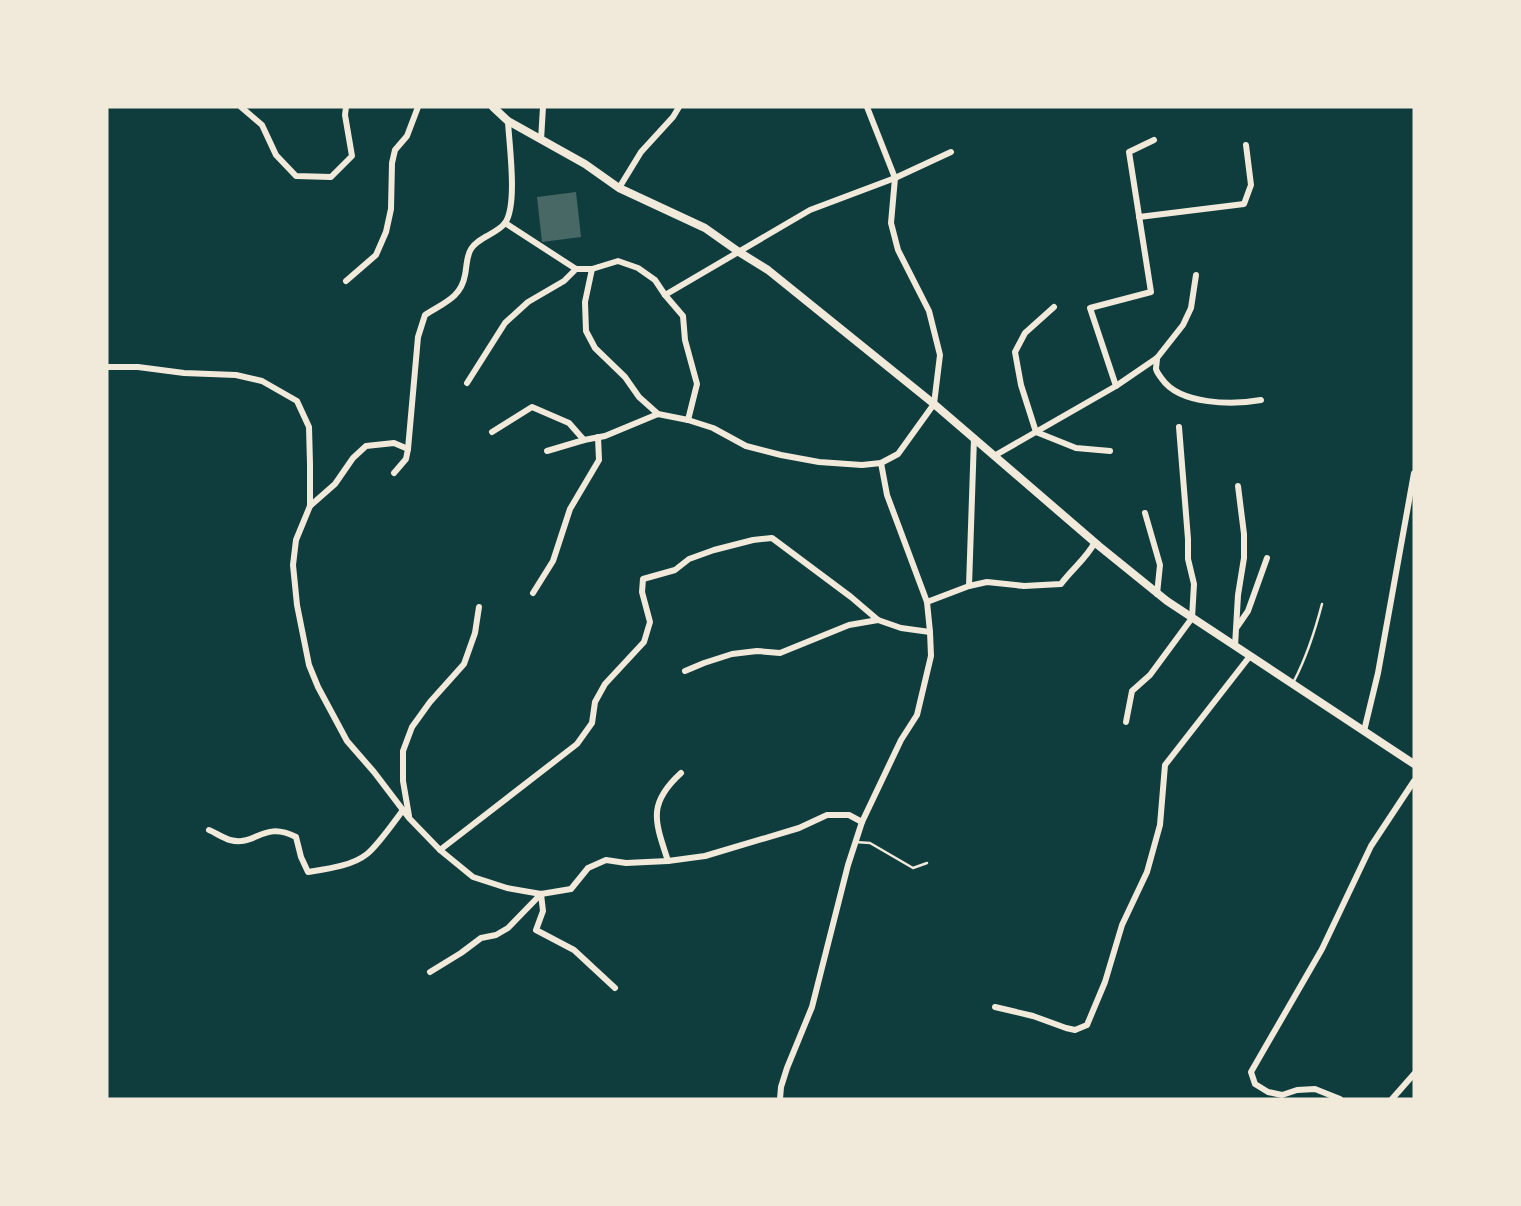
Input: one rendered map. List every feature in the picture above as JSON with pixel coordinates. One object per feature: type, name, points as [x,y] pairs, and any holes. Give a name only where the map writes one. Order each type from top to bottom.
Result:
[{"type":"street","points":[[241,107],[262,125],[276,155],[296,176],[331,177],[352,156],[346,107]]},
{"type":"street","points":[[346,281],[376,256],[386,232],[391,209],[392,163],[395,150],[407,136],[418,107]]},
{"type":"street","points":[[493,107],[508,121],[585,164],[619,188],[705,228],[768,270],[934,404],[1157,594],[1414,764]]},
{"type":"street","points":[[541,140],[543,107]]},
{"type":"street","points":[[619,188],[641,152],[679,107]]},
{"type":"street","points":[[592,269],[585,302],[586,331],[595,348],[658,414],[713,428],[746,446],[819,462],[862,465],[881,463],[898,454],[934,404],[940,355],[929,311],[898,250],[891,223],[895,178],[867,107]]},
{"type":"street","points":[[394,474],[407,458],[418,337],[425,315],[452,299],[463,286],[467,257],[473,245],[505,223],[512,204],[508,121]]},
{"type":"street","points":[[1116,386],[1090,308],[1151,292],[1129,152],[1154,140]]},
{"type":"street","points":[[1139,217],[1244,204],[1251,185],[1246,145]]},
{"type":"street","points":[[665,295],[810,210],[895,178],[951,152]]},
{"type":"street","points":[[505,223],[576,269],[592,269],[618,261],[638,268],[655,280],[683,316],[685,340],[697,384],[688,420]]},
{"type":"street","points":[[467,383],[505,323],[528,302],[564,281],[576,269]]},
{"type":"street","points":[[994,456],[1116,386],[1157,358],[1183,325],[1191,309],[1196,275]]},
{"type":"street","points":[[1036,432],[1021,385],[1015,352],[1025,332],[1054,307]]},
{"type":"street","points":[[1157,358],[1156,371],[1174,392],[1216,402],[1243,403],[1261,400]]},
{"type":"street","points":[[107,367],[236,375],[262,381],[297,401],[309,427],[310,506],[296,540],[293,565],[297,605],[309,665],[347,741],[410,818],[440,850],[473,877],[507,888],[541,894],[571,889],[588,868],[606,860],[626,863],[705,856],[799,828],[827,815],[849,815],[862,822]]},
{"type":"street","points":[[492,432],[532,407],[569,423],[584,440]]},
{"type":"street","points":[[547,451],[605,436],[658,414]]},
{"type":"street","points":[[1126,722],[1132,691],[1150,675],[1192,618],[1194,584],[1188,559],[1179,427]]},
{"type":"street","points":[[1036,432],[1076,448],[1110,452]]},
{"type":"street","points":[[533,593],[552,561],[570,509],[599,460],[598,437]]},
{"type":"street","points":[[969,586],[974,438]]},
{"type":"street","points":[[310,506],[335,484],[353,458],[366,446],[394,443],[408,449]]},
{"type":"street","points":[[780,1099],[787,1068],[812,1007],[855,842],[901,740],[917,715],[931,656],[927,602],[887,495],[881,463]]},
{"type":"street","points":[[1364,731],[1378,673],[1414,473]]},
{"type":"street","points":[[1235,646],[1238,595],[1244,558],[1238,486]]},
{"type":"street","points":[[1145,513],[1160,565],[1157,594]]},
{"type":"street","points":[[440,850],[576,744],[592,723],[595,702],[605,684],[643,642],[650,622],[642,592],[643,579],[675,569],[689,559],[714,550],[772,538],[878,620],[901,628],[930,632]]},
{"type":"street","points":[[927,602],[987,582],[1024,586],[1061,584],[1087,556],[1094,542]]},
{"type":"street","points":[[1236,628],[1248,611],[1267,558]]},
{"type":"street","points":[[410,818],[403,781],[403,751],[412,727],[464,664],[475,633],[479,607]]},
{"type":"street","points":[[685,671],[732,654],[757,651],[780,653],[849,625],[878,620]]},
{"type":"street","points":[[995,1007],[1075,1030],[1087,1025],[1105,982],[1122,925],[1147,872],[1160,824],[1165,765],[1250,656]]},
{"type":"street","points":[[668,861],[657,829],[656,815],[659,799],[668,784],[681,773]]},
{"type":"street","points":[[1340,1099],[1315,1089],[1297,1090],[1282,1095],[1268,1092],[1255,1084],[1251,1072],[1322,949],[1371,846],[1414,781]]},
{"type":"street","points":[[209,830],[231,841],[246,841],[269,831],[283,830],[296,837],[308,872],[355,861],[368,853],[403,810]]},
{"type":"street","points":[[430,972],[481,938],[496,935],[508,928],[541,894]]},
{"type":"street","points":[[541,894],[543,911],[536,930],[574,950],[614,988]]},
{"type":"street","points":[[1392,1099],[1414,1074]]},
{"type":"lane","points":[[1293,684],[1304,663],[1322,604]]},
{"type":"lane","points":[[855,842],[870,843],[913,868],[928,863]]},
{"type":"building","points":[[576,192],[581,237],[542,242],[537,197]]}]
